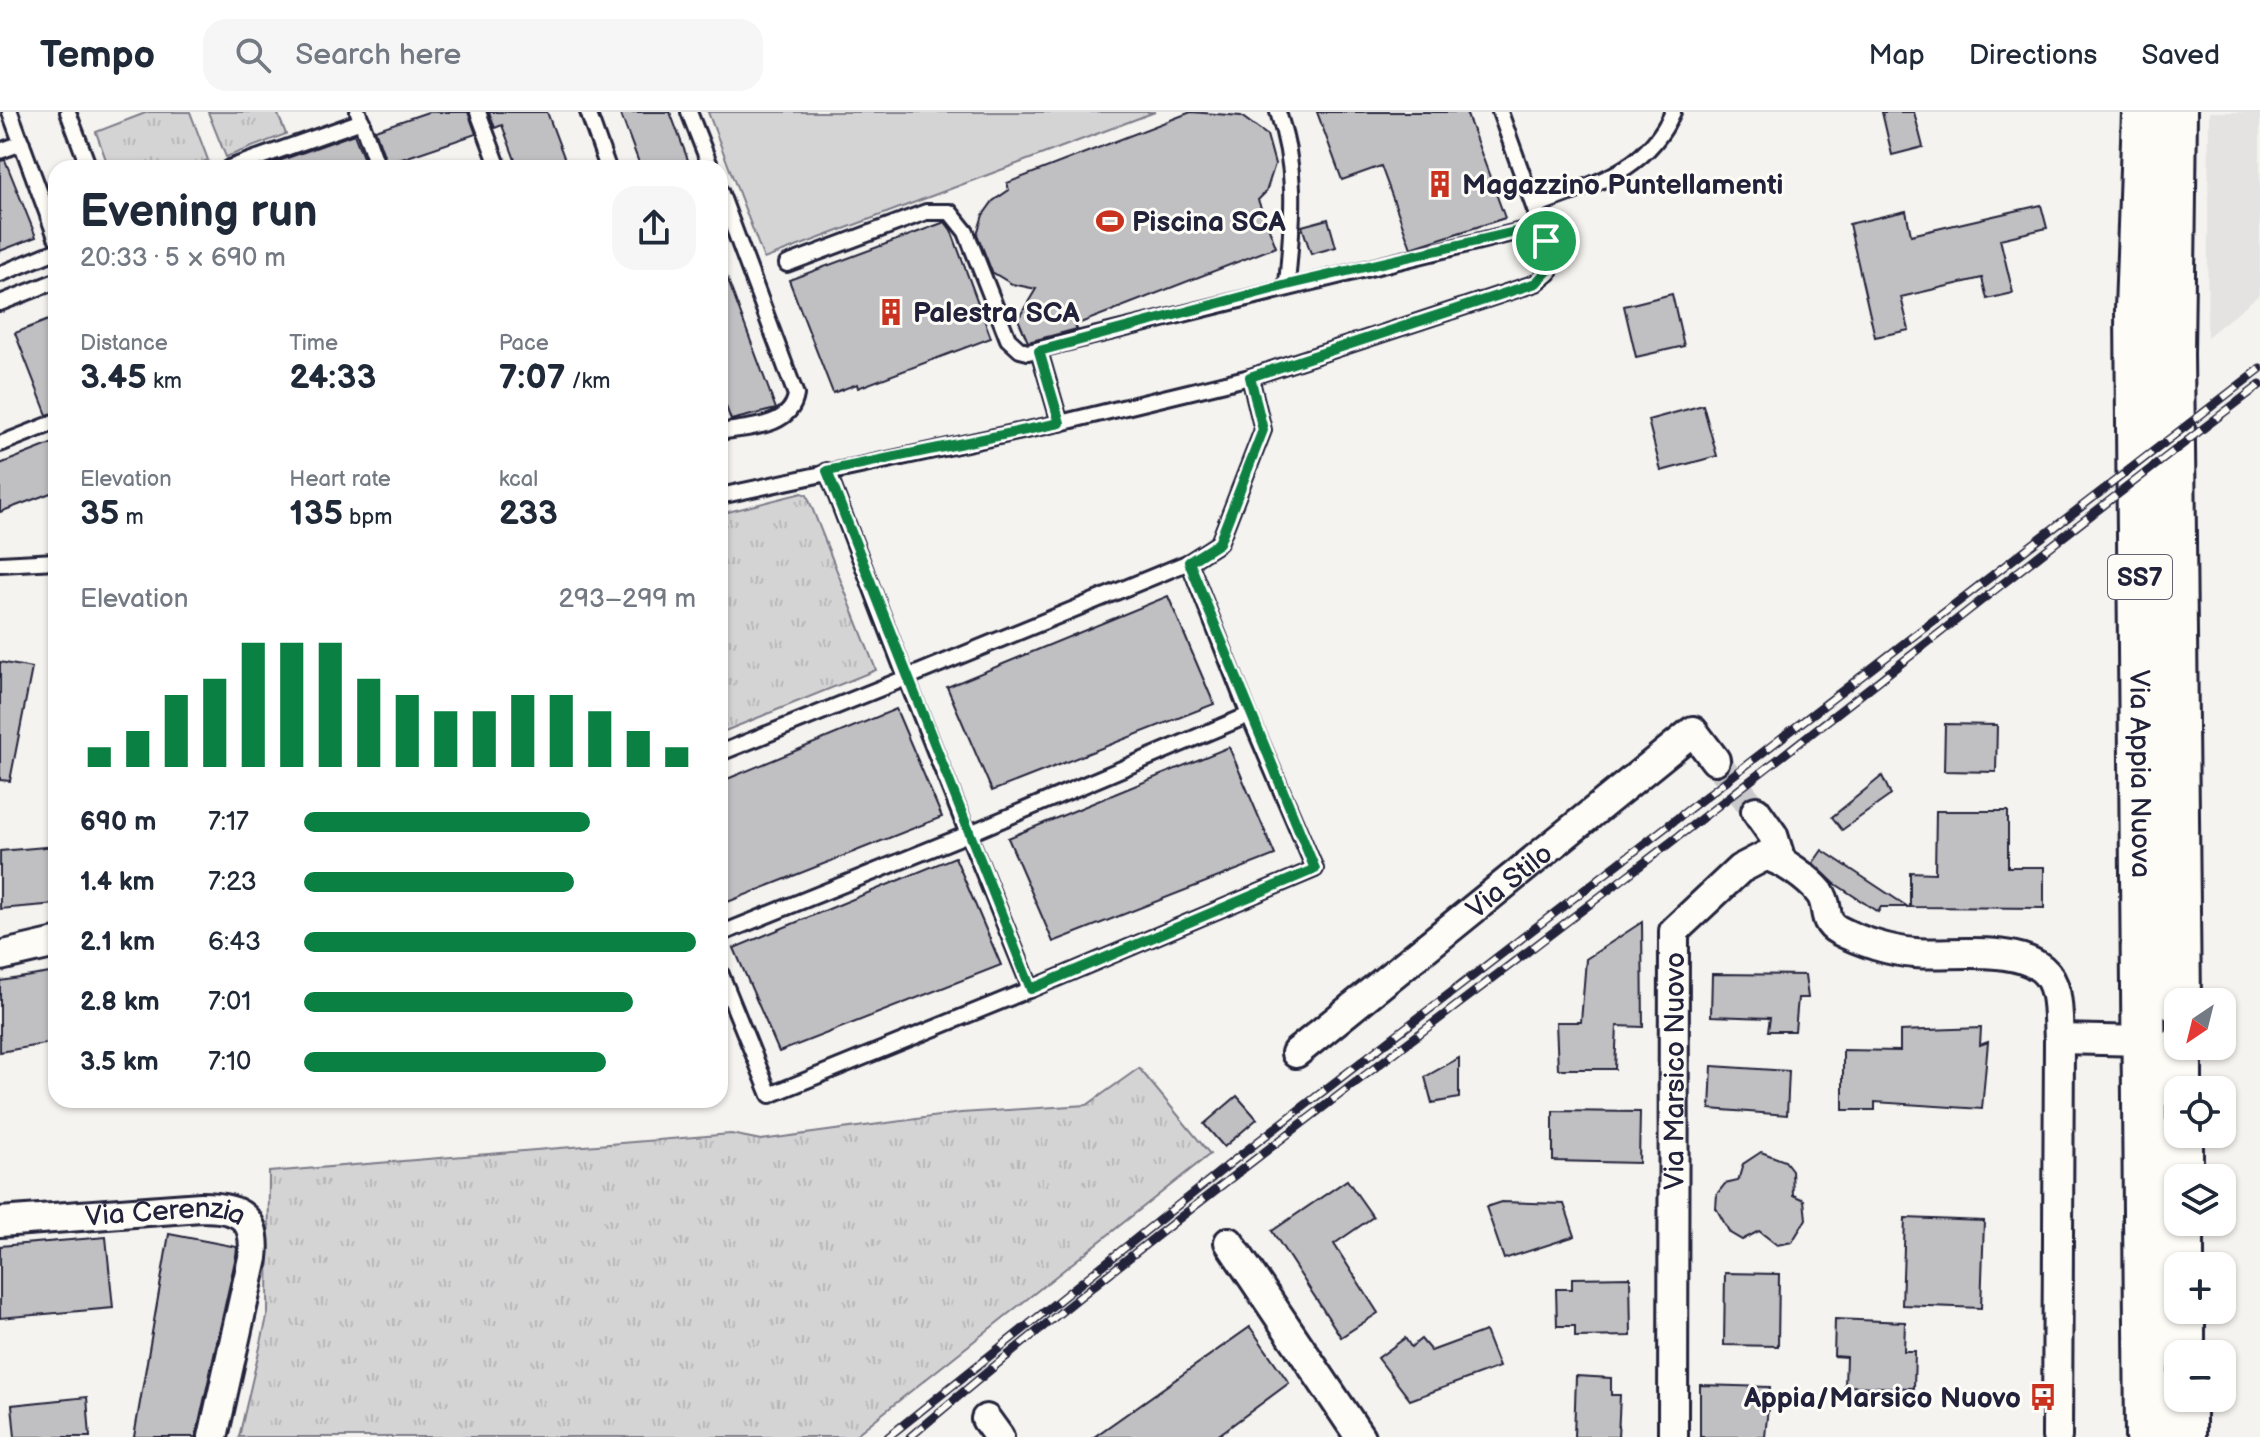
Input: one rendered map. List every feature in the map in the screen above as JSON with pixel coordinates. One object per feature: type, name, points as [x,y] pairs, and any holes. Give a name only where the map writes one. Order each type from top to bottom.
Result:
[{"type":"main road","name":"Via Appia Nuova","points":[[2144,112],[2137,310],[2162,1044],[2147,1437]]},
{"type":"main road","name":"Via Appia Nuova","points":[[2175,112],[2172,354],[2179,988]]},
{"type":"main road","name":"Via Appia Nuova","points":[[2162,1044],[2175,1076]]},
{"type":"main road","points":[[2184,1412],[2184,1437]]},
{"type":"street","name":"Via Stilo","points":[[1296,1053],[1693,731],[1715,760]]},
{"type":"street","points":[[1756,811],[1773,835],[1781,861],[1820,893],[1826,917],[1832,926],[1845,933],[1913,953],[2009,957],[2042,969],[2054,990],[2059,1039],[2057,1437]]},
{"type":"street","name":"Via Marsico Nuovo","points":[[1673,1437],[1674,931],[1746,864],[1765,856],[1781,861]]},
{"type":"street","points":[[0,956],[48,945]]},
{"type":"street","points":[[2059,1039],[2162,1044]]},
{"type":"street","name":"Via Cerenzia","points":[[0,1222],[201,1207],[229,1210],[246,1220],[254,1232],[253,1258],[213,1437]]},
{"type":"street","points":[[1229,1242],[1360,1437]]},
{"type":"lane","points":[[10,112],[48,215]]},
{"type":"lane","points":[[478,112],[496,160]]},
{"type":"lane","points":[[588,112],[605,160]]},
{"type":"lane","points":[[689,112],[704,160]]},
{"type":"lane","points":[[1278,112],[1290,148],[1291,163],[1293,207],[1287,285]]},
{"type":"lane","points":[[728,494],[1060,423],[1250,377],[1536,283],[1551,267],[1536,206],[1500,112]]},
{"type":"lane","points":[[1536,206],[1636,162],[1661,136],[1673,112]]},
{"type":"lane","points":[[73,113],[87,160]]},
{"type":"lane","points":[[249,160],[360,116],[375,160]]},
{"type":"lane","points":[[0,151],[22,143]]},
{"type":"lane","points":[[728,212],[795,384],[793,408],[779,420],[728,430]]},
{"type":"lane","points":[[787,264],[926,212],[950,212],[966,232],[1008,339],[1020,350],[1039,351],[1287,285],[1541,226]]},
{"type":"lane","points":[[0,274],[48,254]]},
{"type":"lane","points":[[0,303],[48,284]]},
{"type":"lane","points":[[1039,351],[1060,423]]},
{"type":"lane","points":[[728,750],[1189,562],[1219,543],[1263,430],[1250,377]]},
{"type":"lane","points":[[0,444],[48,425]]},
{"type":"lane","points":[[827,471],[1031,989]]},
{"type":"lane","points":[[0,564],[48,561]]},
{"type":"lane","points":[[728,992],[770,1095],[1315,869],[1249,715],[1189,562]]},
{"type":"lane","points":[[728,931],[968,834],[1249,715]]},
{"type":"shaded area","points":[[2209,112],[2260,112],[2260,294],[2207,337]]},
{"type":"green space","points":[[148,112],[190,112],[208,160],[106,160],[96,132]]},
{"type":"green space","points":[[208,112],[277,112],[286,134],[226,157]]},
{"type":"green space","points":[[708,112],[1155,112],[764,259]]},
{"type":"green space","points":[[802,493],[807,495],[876,670],[728,730],[728,512]]},
{"type":"green space","points":[[1139,1068],[1210,1154],[853,1437],[239,1437],[268,1313],[269,1172],[731,1134],[761,1140],[961,1113],[1087,1105]]},
{"type":"building","points":[[428,112],[468,112],[476,134],[399,160],[386,160],[375,130]]},
{"type":"building","points":[[489,112],[547,112],[565,160],[515,160],[502,125],[495,128]]},
{"type":"building","points":[[620,112],[670,112],[688,160],[638,160]]},
{"type":"building","name":"Piscina SCA","points":[[1191,112],[1241,116],[1267,135],[1275,164],[1266,192],[1258,200],[1276,247],[1075,325],[1077,329],[1028,342],[1018,319],[1036,289],[1012,284],[992,272],[977,234],[983,215],[993,201],[1009,190],[1007,183]]},
{"type":"building","name":"Magazzino Puntellamenti","points":[[1317,112],[1466,112],[1505,218],[1411,248],[1381,166],[1342,180]]},
{"type":"building","points":[[1882,112],[1914,112],[1923,147],[1892,155]]},
{"type":"building","points":[[354,134],[364,160],[282,160]]},
{"type":"building","points":[[5,160],[36,237],[0,251],[0,161]]},
{"type":"building","points":[[2041,205],[2047,228],[2000,239],[2013,293],[1987,299],[1982,278],[1901,297],[1909,330],[1875,337],[1849,224],[1906,211],[1911,235]]},
{"type":"building","points":[[1328,219],[1336,247],[1311,254],[1302,226]]},
{"type":"building","name":"Palestra SCA","points":[[945,222],[951,230],[991,338],[858,388],[857,384],[833,393],[789,280]]},
{"type":"building","points":[[728,280],[776,409],[731,420],[728,412]]},
{"type":"building","points":[[1672,294],[1684,346],[1636,357],[1624,306]]},
{"type":"building","points":[[48,320],[48,415],[47,415],[15,333]]},
{"type":"building","points":[[1703,405],[1717,456],[1661,471],[1648,420]]},
{"type":"building","points":[[48,445],[48,494],[0,512],[0,464]]},
{"type":"building","points":[[1168,596],[1214,704],[992,791],[947,687]]},
{"type":"building","points":[[0,662],[32,668],[10,781],[0,780]]},
{"type":"building","points":[[896,709],[942,817],[728,902],[728,779]]},
{"type":"building","points":[[1945,724],[1997,725],[1996,772],[1944,771]]},
{"type":"building","points":[[1229,747],[1275,855],[1053,942],[1008,838]]},
{"type":"building","points":[[1882,776],[1891,795],[1842,830],[1832,817]]},
{"type":"building","points":[[1936,811],[2008,811],[2008,867],[2044,867],[2044,908],[1910,907],[1910,872],[1935,873]]},
{"type":"building","points":[[48,847],[48,905],[0,909],[0,851]]},
{"type":"building","points":[[1822,850],[1908,907],[1881,907],[1878,912],[1834,883],[1813,863]]},
{"type":"building","points":[[955,857],[1001,965],[779,1052],[734,948]]},
{"type":"building","points":[[1642,922],[1643,1027],[1617,1026],[1615,1069],[1558,1069],[1556,1022],[1581,1022],[1586,959]]},
{"type":"building","points":[[48,973],[48,1043],[0,1052],[0,981]]},
{"type":"building","points":[[1712,974],[1805,975],[1808,998],[1798,998],[1795,1031],[1768,1031],[1770,1018],[1711,1016]]},
{"type":"building","points":[[1981,1028],[1980,1045],[1988,1042],[1982,1109],[1875,1102],[1875,1110],[1843,1110],[1843,1050],[1900,1051],[1900,1031]]},
{"type":"building","points":[[1459,1058],[1459,1098],[1432,1103],[1425,1077]]},
{"type":"building","points":[[1712,1066],[1789,1071],[1787,1115],[1710,1109]]},
{"type":"building","points":[[1237,1096],[1257,1119],[1224,1147],[1204,1124]]},
{"type":"building","points":[[1553,1111],[1640,1112],[1639,1163],[1553,1161]]},
{"type":"building","points":[[1761,1152],[1785,1161],[1792,1170],[1793,1195],[1804,1200],[1806,1219],[1792,1242],[1777,1245],[1759,1231],[1742,1240],[1730,1233],[1716,1208],[1717,1194],[1725,1184],[1738,1181],[1743,1164]]},
{"type":"building","points":[[1347,1180],[1373,1217],[1334,1244],[1378,1313],[1341,1337],[1272,1231]]},
{"type":"building","points":[[1501,1202],[1564,1204],[1575,1236],[1504,1259],[1486,1207]]},
{"type":"building","points":[[1905,1218],[1984,1221],[1981,1308],[1902,1305]]},
{"type":"building","points":[[169,1234],[237,1247],[236,1256],[196,1437],[134,1437]]},
{"type":"building","points":[[106,1237],[113,1308],[0,1318],[0,1246]]},
{"type":"building","points":[[1725,1273],[1779,1274],[1778,1346],[1724,1345]]},
{"type":"building","points":[[1630,1277],[1631,1336],[1575,1337],[1575,1326],[1557,1326],[1556,1289],[1572,1289],[1572,1278]]},
{"type":"building","points":[[1835,1319],[1905,1322],[1904,1351],[1915,1351],[1914,1388],[1845,1386],[1846,1357],[1834,1356]]},
{"type":"building","points":[[1250,1327],[1289,1383],[1216,1437],[1094,1437]]},
{"type":"building","points":[[1485,1331],[1499,1367],[1410,1400],[1378,1358],[1405,1338],[1411,1347],[1421,1339],[1431,1351]]},
{"type":"building","points":[[1576,1376],[1611,1378],[1611,1395],[1620,1395],[1618,1437],[1574,1437]]},
{"type":"building","points":[[1700,1385],[1770,1387],[1765,1437],[1700,1437]]},
{"type":"building","points":[[87,1397],[90,1437],[15,1437],[12,1405]]},
{"type":"tunnel","points":[[1715,760],[1756,811]]},
{"type":"railway","points":[[888,1437],[1247,1150],[2260,369]]},
{"type":"railway","points":[[910,1437],[1175,1221],[2260,385]]},
{"type":"place","name":"Magazzino Puntellamenti","points":[[1440,184]]},
{"type":"place","name":"Piscina SCA","points":[[1110,221]]},
{"type":"place","name":"Palestra SCA","points":[[891,312]]},
{"type":"place","name":"Appia/Marsico Nuovo","points":[[2043,1397]]},
{"type":"route","points":[[1541,226],[1546,241],[1551,267],[1549,273],[1536,283],[1250,377],[1263,430],[1219,543],[1189,562],[1249,715],[1315,869],[1031,989],[827,471],[1060,423],[1039,351],[1287,285],[1541,226]]}]
